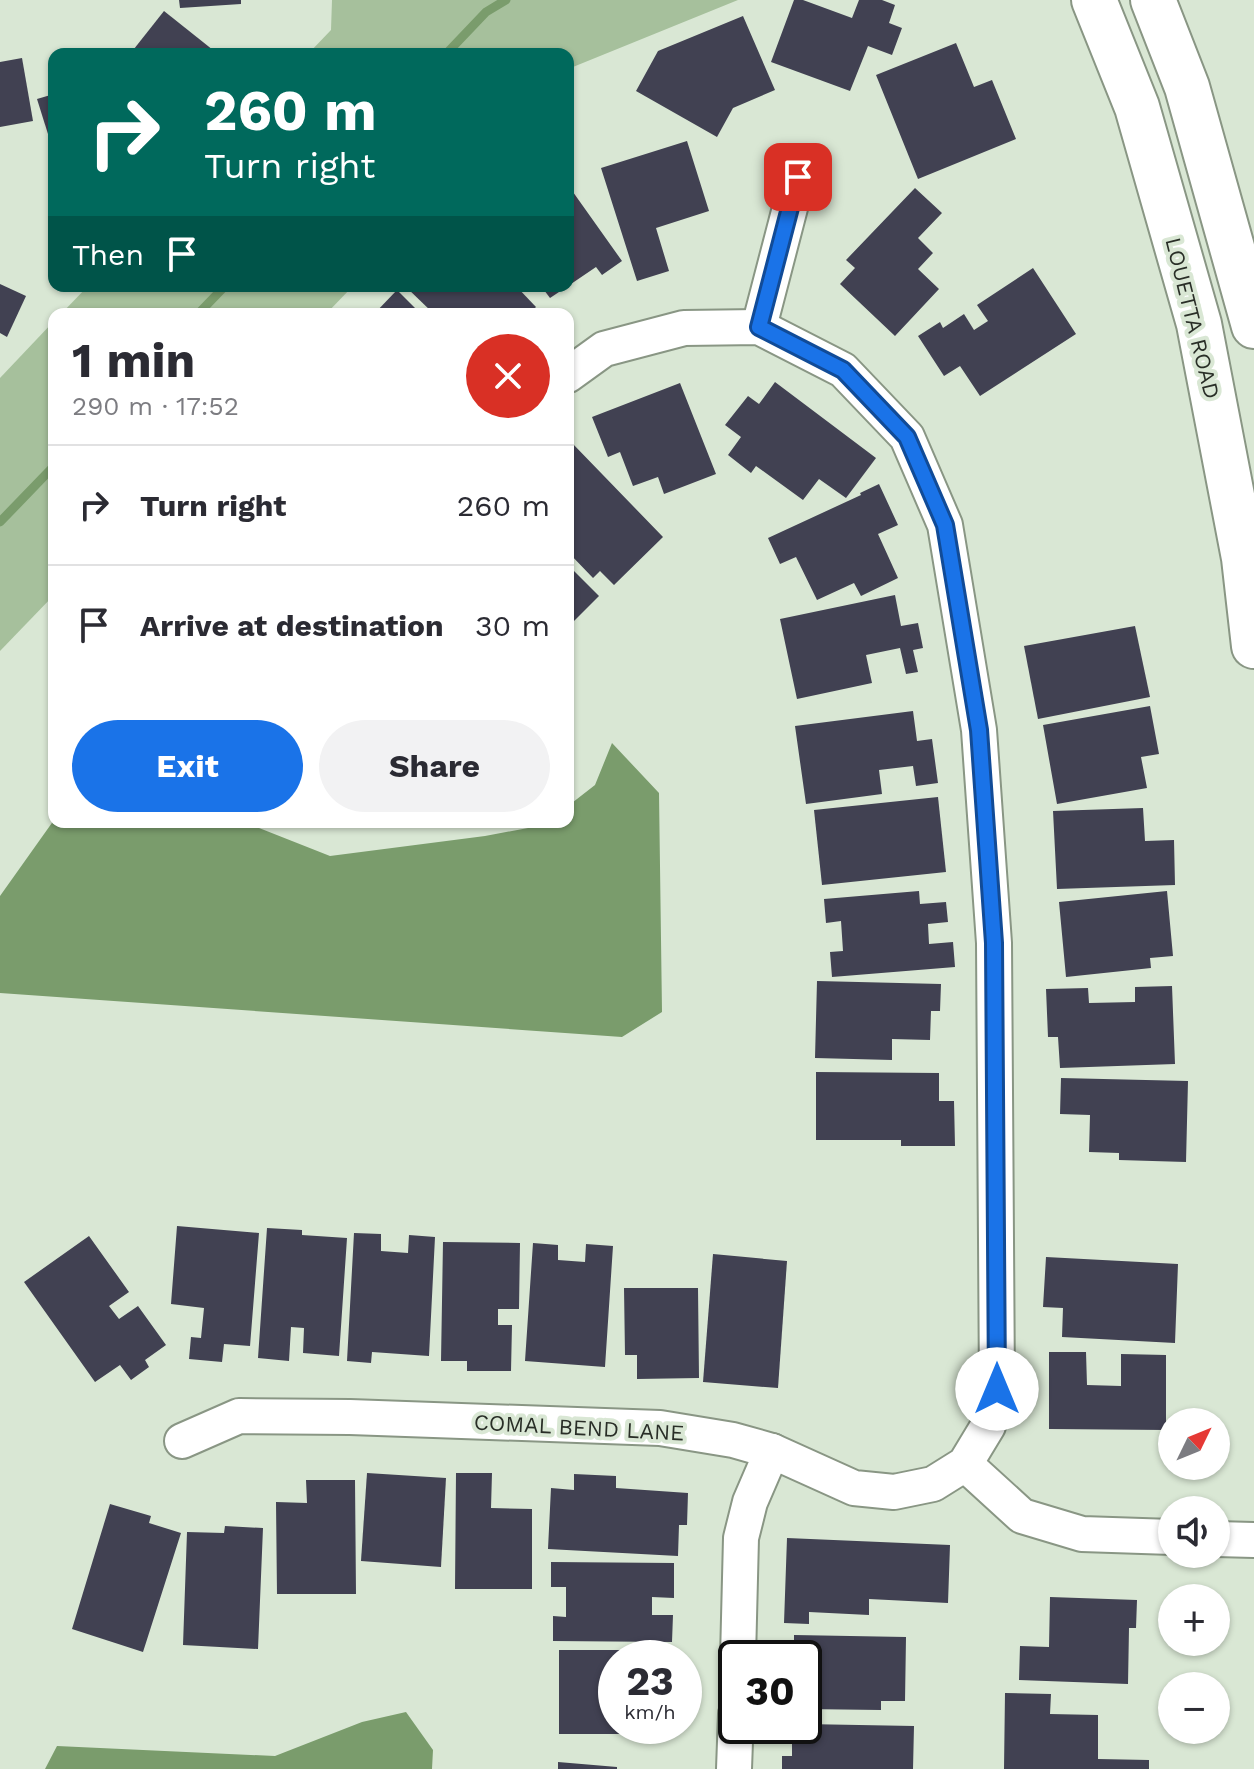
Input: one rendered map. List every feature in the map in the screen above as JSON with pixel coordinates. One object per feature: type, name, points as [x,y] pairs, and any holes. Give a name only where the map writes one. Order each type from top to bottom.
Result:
[{"type":"main road","name":"LOUETTA ROAD","points":[[1094,0],[1137,107],[1199,324],[1244,558],[1254,646]]},
{"type":"main road","points":[[1153,0],[1187,87],[1254,326]]},
{"type":"main road","points":[[1137,107],[1187,87]]},
{"type":"street","points":[[759,327],[798,177]]},
{"type":"street","points":[[574,371],[604,349],[684,328],[759,327],[843,370],[907,437],[945,525],[979,730],[994,943],[997,1389],[988,1426],[965,1464],[1022,1516],[1082,1534],[1158,1537]]},
{"type":"street","name":"COMAL BEND LANE","points":[[182,1441],[239,1416],[660,1428],[733,1440],[772,1451],[854,1488],[894,1492],[933,1484],[965,1464]]},
{"type":"street","points":[[738,1640],[741,1538],[750,1502],[772,1451]]},
{"type":"street","points":[[1230,1539],[1254,1540]]},
{"type":"street","points":[[734,1769],[735,1744]]},
{"type":"shaded area","points":[[332,0],[738,0],[574,67],[574,48],[314,48],[331,30]]},
{"type":"shaded area","points":[[82,292],[347,292],[332,308],[67,308]]},
{"type":"shaded area","points":[[48,327],[48,601],[0,651],[0,378]]},
{"type":"shaded area","points":[[612,743],[659,793],[662,1012],[622,1037],[0,993],[0,896],[48,828],[259,828],[330,856],[528,828],[574,828],[574,801],[595,785]]},
{"type":"shaded area","points":[[406,1712],[433,1750],[432,1769],[45,1769],[57,1746],[275,1756],[362,1722]]},
{"type":"building","points":[[179,0],[241,0],[241,4],[180,8]]},
{"type":"building","points":[[794,0],[803,0],[852,18],[859,0],[882,0],[895,5],[889,23],[902,28],[892,55],[868,46],[850,91],[771,62]]},
{"type":"building","points":[[164,11],[210,48],[135,48]]},
{"type":"building","points":[[743,16],[775,90],[733,108],[717,137],[636,91],[658,51]]},
{"type":"building","points":[[956,43],[974,87],[992,80],[1016,139],[918,179],[876,75]]},
{"type":"building","points":[[22,58],[33,121],[0,127],[0,62]]},
{"type":"building","points":[[48,96],[48,134],[37,99]]},
{"type":"building","points":[[687,141],[709,211],[656,228],[669,271],[637,281],[601,168]]},
{"type":"building","points":[[915,188],[942,213],[918,238],[933,253],[918,269],[939,289],[895,336],[840,284],[855,268],[846,260]]},
{"type":"building","points":[[574,193],[622,261],[602,275],[596,267],[574,282]]},
{"type":"building","points":[[1033,268],[1076,334],[980,396],[960,366],[944,376],[918,336],[940,322],[943,328],[964,314],[974,330],[988,321],[977,305]]},
{"type":"building","points":[[0,284],[26,296],[7,337],[0,333]]},
{"type":"building","points":[[395,292],[399,292],[415,308],[380,308]]},
{"type":"building","points":[[411,292],[522,292],[536,307],[535,308],[428,308]]},
{"type":"building","points":[[546,292],[559,292],[550,298]]},
{"type":"building","points":[[775,382],[876,458],[846,498],[819,479],[803,500],[756,466],[751,473],[728,455],[741,437],[725,425],[748,396],[759,404]]},
{"type":"building","points":[[680,383],[716,474],[664,494],[658,477],[633,486],[620,452],[608,457],[592,417]]},
{"type":"building","points":[[574,445],[663,537],[614,585],[600,571],[593,578],[574,558]]},
{"type":"building","points":[[879,484],[898,525],[878,534],[898,578],[861,596],[854,583],[817,600],[796,557],[780,564],[768,538]]},
{"type":"building","points":[[574,571],[599,596],[574,621]]},
{"type":"building","points":[[895,595],[901,626],[918,623],[923,648],[913,650],[918,672],[906,674],[900,648],[866,655],[872,683],[797,699],[780,619]]},
{"type":"building","points":[[1135,626],[1150,697],[1038,719],[1024,646]]},
{"type":"building","points":[[1150,706],[1159,754],[1141,757],[1147,788],[1057,804],[1043,725]]},
{"type":"building","points":[[913,711],[917,741],[932,739],[938,783],[916,786],[913,766],[879,770],[882,794],[806,804],[795,726]]},
{"type":"building","points":[[938,797],[946,872],[822,885],[814,810]]},
{"type":"building","points":[[1143,808],[1145,841],[1174,840],[1175,885],[1057,889],[1053,811]]},
{"type":"building","points":[[919,891],[920,904],[946,902],[948,922],[928,924],[929,944],[953,942],[955,967],[832,977],[830,952],[843,951],[841,921],[826,923],[824,899]]},
{"type":"building","points":[[1167,891],[1173,956],[1150,958],[1151,968],[1066,977],[1059,902]]},
{"type":"building","points":[[817,981],[941,984],[940,1011],[931,1011],[930,1040],[892,1039],[892,1060],[815,1058]]},
{"type":"building","points":[[1172,986],[1175,1064],[1060,1068],[1058,1037],[1048,1037],[1046,989],[1088,988],[1089,1003],[1135,1002],[1135,987]]},
{"type":"building","points":[[816,1072],[939,1073],[939,1101],[954,1101],[955,1146],[901,1146],[901,1140],[816,1140]]},
{"type":"building","points":[[1061,1078],[1188,1081],[1186,1162],[1119,1160],[1119,1153],[1089,1152],[1090,1115],[1060,1114]]},
{"type":"building","points":[[177,1226],[259,1233],[250,1346],[224,1344],[222,1362],[189,1359],[191,1337],[201,1338],[204,1308],[171,1304]]},
{"type":"building","points":[[267,1228],[302,1230],[302,1235],[347,1238],[339,1356],[303,1353],[304,1328],[291,1327],[289,1361],[258,1358]]},
{"type":"building","points":[[354,1233],[381,1234],[381,1251],[408,1253],[409,1235],[435,1237],[429,1356],[372,1352],[371,1363],[347,1361]]},
{"type":"building","points":[[89,1236],[129,1292],[109,1306],[119,1319],[138,1306],[166,1345],[145,1360],[149,1367],[131,1380],[120,1365],[95,1382],[24,1282]]},
{"type":"building","points":[[443,1242],[520,1243],[519,1309],[498,1309],[498,1325],[512,1325],[511,1371],[467,1371],[467,1361],[441,1361]]},
{"type":"building","points":[[533,1243],[558,1245],[558,1260],[585,1262],[586,1244],[613,1246],[605,1367],[525,1361]]},
{"type":"building","points":[[713,1254],[787,1261],[778,1388],[703,1382]]},
{"type":"building","points":[[1046,1257],[1178,1264],[1175,1343],[1062,1337],[1063,1308],[1043,1307]]},
{"type":"building","points":[[624,1288],[698,1288],[699,1378],[637,1379],[637,1355],[625,1355]]},
{"type":"building","points":[[1049,1352],[1086,1352],[1087,1385],[1121,1386],[1121,1354],[1166,1355],[1166,1408],[1158,1408],[1158,1430],[1049,1429]]},
{"type":"building","points":[[367,1473],[446,1478],[441,1567],[361,1561]]},
{"type":"building","points":[[456,1473],[492,1473],[491,1508],[532,1509],[532,1589],[455,1589]]},
{"type":"building","points":[[574,1474],[616,1476],[616,1488],[688,1493],[687,1525],[679,1525],[678,1556],[548,1549],[551,1488],[574,1490]]},
{"type":"building","points":[[306,1480],[355,1480],[356,1594],[277,1594],[276,1502],[307,1503]]},
{"type":"building","points":[[110,1504],[151,1516],[149,1523],[181,1533],[143,1652],[72,1629]]},
{"type":"building","points":[[225,1526],[263,1528],[258,1649],[183,1645],[187,1532],[224,1533]]},
{"type":"building","points":[[787,1538],[950,1545],[948,1603],[869,1599],[869,1615],[809,1612],[809,1624],[784,1623]]},
{"type":"building","points":[[551,1562],[674,1563],[674,1598],[652,1597],[652,1615],[673,1615],[672,1640],[553,1641],[553,1616],[566,1617],[566,1587],[551,1587]]},
{"type":"building","points":[[1050,1597],[1137,1600],[1136,1628],[1129,1628],[1128,1684],[1019,1680],[1020,1646],[1049,1647]]},
{"type":"building","points":[[794,1635],[906,1637],[905,1701],[881,1701],[881,1710],[822,1709],[822,1640],[794,1640]]},
{"type":"building","points":[[559,1650],[598,1650],[598,1734],[559,1734]]},
{"type":"building","points":[[1005,1693],[1051,1694],[1050,1714],[1098,1715],[1098,1759],[1149,1760],[1149,1769],[1004,1769]]},
{"type":"building","points":[[822,1724],[914,1726],[913,1769],[782,1769],[782,1756],[792,1756],[792,1744],[822,1744]]},
{"type":"building","points":[[558,1762],[617,1767],[617,1769],[558,1769]]},
{"type":"waterway","points":[[452,48],[486,12],[506,0]]},
{"type":"waterway","points":[[204,308],[219,292]]},
{"type":"waterway","points":[[0,522],[48,472]]},
{"type":"route","points":[[798,177],[759,327],[843,370],[907,437],[945,525],[979,730],[994,943],[997,1389]]}]
